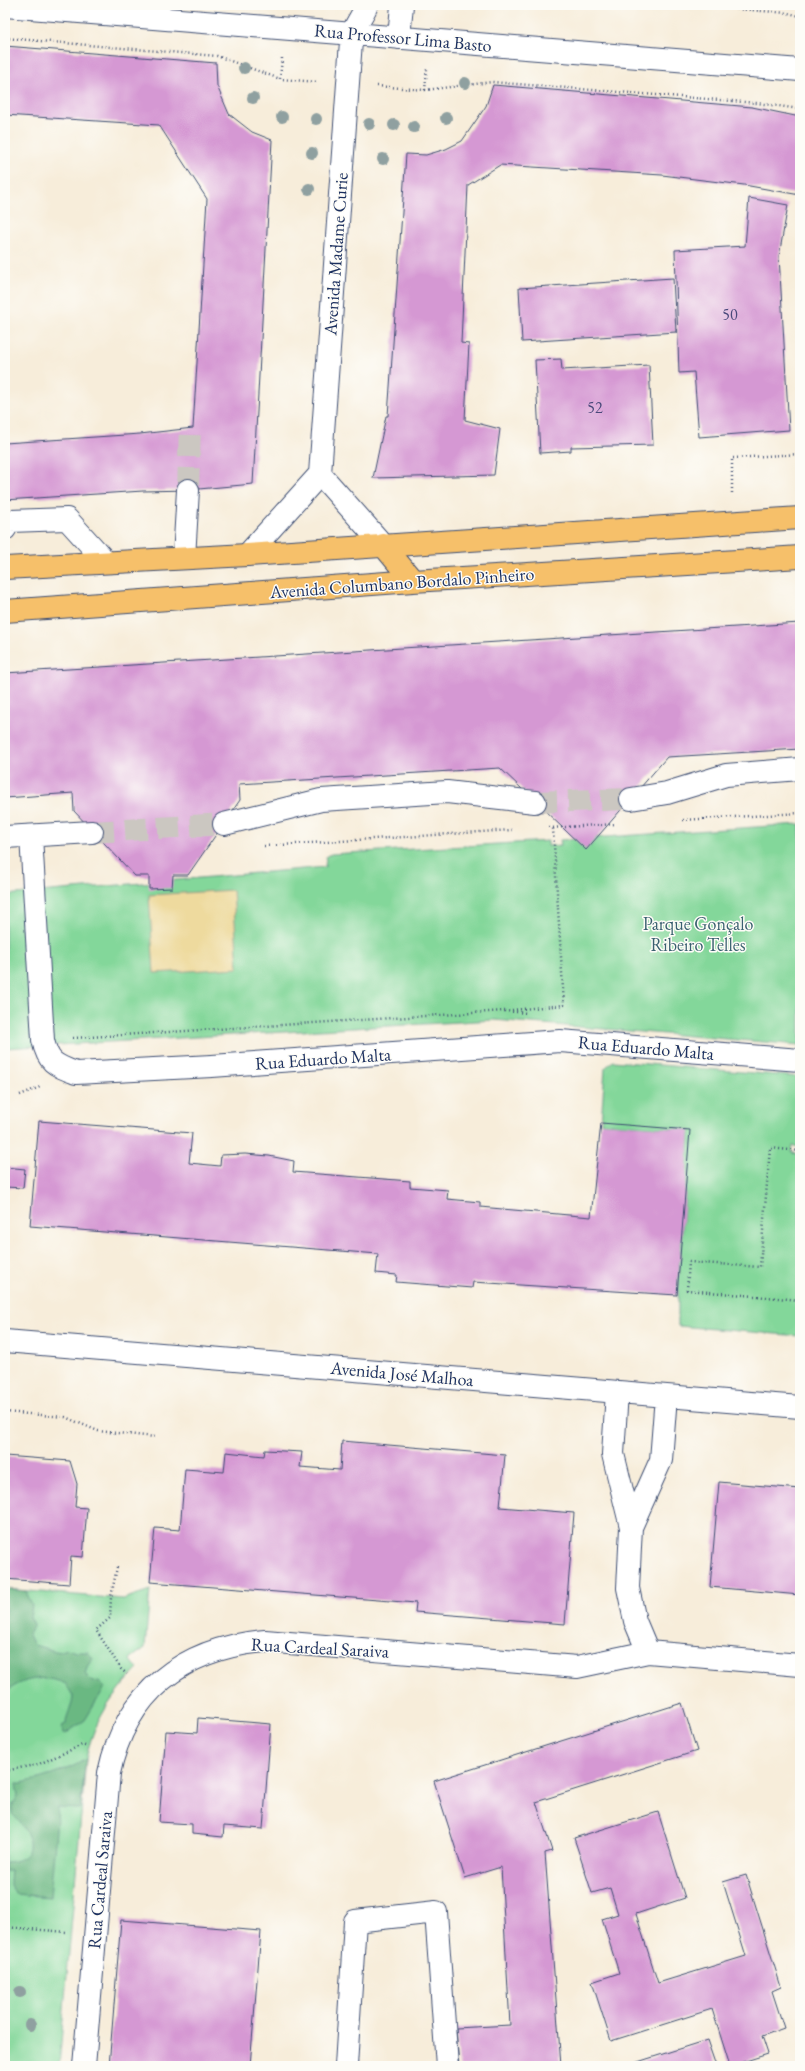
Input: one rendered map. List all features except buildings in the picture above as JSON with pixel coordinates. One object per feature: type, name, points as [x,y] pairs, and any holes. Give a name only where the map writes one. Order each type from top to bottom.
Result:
[{"type":"main road","points":[[5,568],[247,555],[800,518]]},
{"type":"main road","points":[[383,545],[413,581]]},
{"type":"main road","name":"Avenida Columbano Bordalo Pinheiro","points":[[5,611],[413,581],[800,557]]},
{"type":"street","points":[[352,34],[367,5]]},
{"type":"street","points":[[399,38],[402,5]]},
{"type":"street","name":"Rua Professor Lima Basto","points":[[5,6],[800,70]]},
{"type":"street","name":"Avenida Madame Curie","points":[[320,474],[352,34]]},
{"type":"street","points":[[247,555],[320,474],[383,545]]},
{"type":"street","points":[[184,558],[188,490]]},
{"type":"street","points":[[5,528],[10,521],[67,519],[106,562]]},
{"type":"street","points":[[631,799],[667,793],[726,775],[800,769]]},
{"type":"street","points":[[224,824],[321,800],[447,792],[535,802]]},
{"type":"street","points":[[5,837],[92,832]]},
{"type":"street","name":"Rua Eduardo Malta","points":[[31,836],[43,1040],[45,1051],[55,1065],[76,1073],[220,1066],[560,1041],[800,1060]]},
{"type":"street","name":"Avenida José Malhoa","points":[[5,1341],[800,1407]]},
{"type":"street","points":[[617,1392],[612,1454],[631,1526],[628,1588],[635,1621],[648,1652]]},
{"type":"street","points":[[631,1526],[661,1460],[666,1396]]},
{"type":"street","name":"Rua Cardeal Saraiva","points":[[84,2066],[109,1773],[114,1750],[123,1727],[151,1689],[179,1667],[198,1656],[220,1648],[242,1643],[265,1641],[577,1668],[648,1652],[800,1665]]},
{"type":"street","points":[[346,2066],[354,1921],[436,1912],[447,2066]]},
{"type":"path","points":[[685,5],[788,13],[800,16]]},
{"type":"path","points":[[5,38],[217,56],[280,79]]},
{"type":"path","points":[[425,90],[492,82],[757,103],[800,109]]},
{"type":"path","points":[[732,522],[732,458],[800,454]]},
{"type":"path","points":[[681,820],[800,813]]},
{"type":"path","points":[[546,828],[617,824]]},
{"type":"path","points":[[506,1011],[564,1005],[554,828]]},
{"type":"path","points":[[261,846],[514,830]]},
{"type":"path","points":[[800,1151],[770,1148],[760,1267],[689,1262],[687,1290],[800,1300]]},
{"type":"path","points":[[5,1412],[65,1417],[98,1431],[155,1436]]},
{"type":"path","points":[[117,1567],[111,1597],[110,1618],[96,1630],[121,1668]]},
{"type":"path","points":[[5,1771],[39,1764],[82,1745],[114,1750]]},
{"type":"path","points":[[5,1926],[95,1934]]},
{"type":"green space","name":"Parque Gonçalo Ribeiro Telles","points":[[800,824],[800,1045],[494,1020],[5,1048],[5,895],[325,867],[326,857],[331,854],[548,841],[548,846],[561,845],[560,840]]},
{"type":"green space","points":[[613,1061],[800,1077],[800,1147],[793,1146],[792,1153],[800,1154],[800,1336],[678,1326],[678,1283],[690,1130],[601,1123],[605,1068]]},
{"type":"green space","points":[[5,1589],[123,1599],[150,1590],[145,1648],[130,1659],[138,1669],[120,1689],[105,1710],[93,1733],[86,1759],[59,2066],[5,2066]]},
{"type":"green space","points":[[5,1589],[26,1591],[32,1606],[30,1617],[34,1624],[29,1635],[34,1645],[59,1652],[67,1649],[76,1652],[88,1652],[93,1659],[88,1665],[85,1674],[93,1682],[99,1681],[105,1687],[85,1720],[65,1734],[61,1728],[66,1724],[73,1696],[66,1684],[50,1679],[34,1679],[19,1684],[5,1693]]},
{"type":"green space","points":[[86,1759],[80,1809],[58,1808],[50,1897],[15,1894],[10,1882],[11,1871],[5,1871],[5,1862],[16,1860],[24,1856],[28,1851],[29,1844],[28,1836],[19,1821],[12,1814],[13,1804],[18,1796],[16,1784],[52,1775]]},
{"type":"sand","points":[[233,890],[238,968],[154,973],[149,895]]},
{"type":"tunnel","points":[[188,490],[190,426]]},
{"type":"tunnel","points":[[535,802],[631,799]]},
{"type":"tunnel","points":[[92,832],[224,824]]}]
